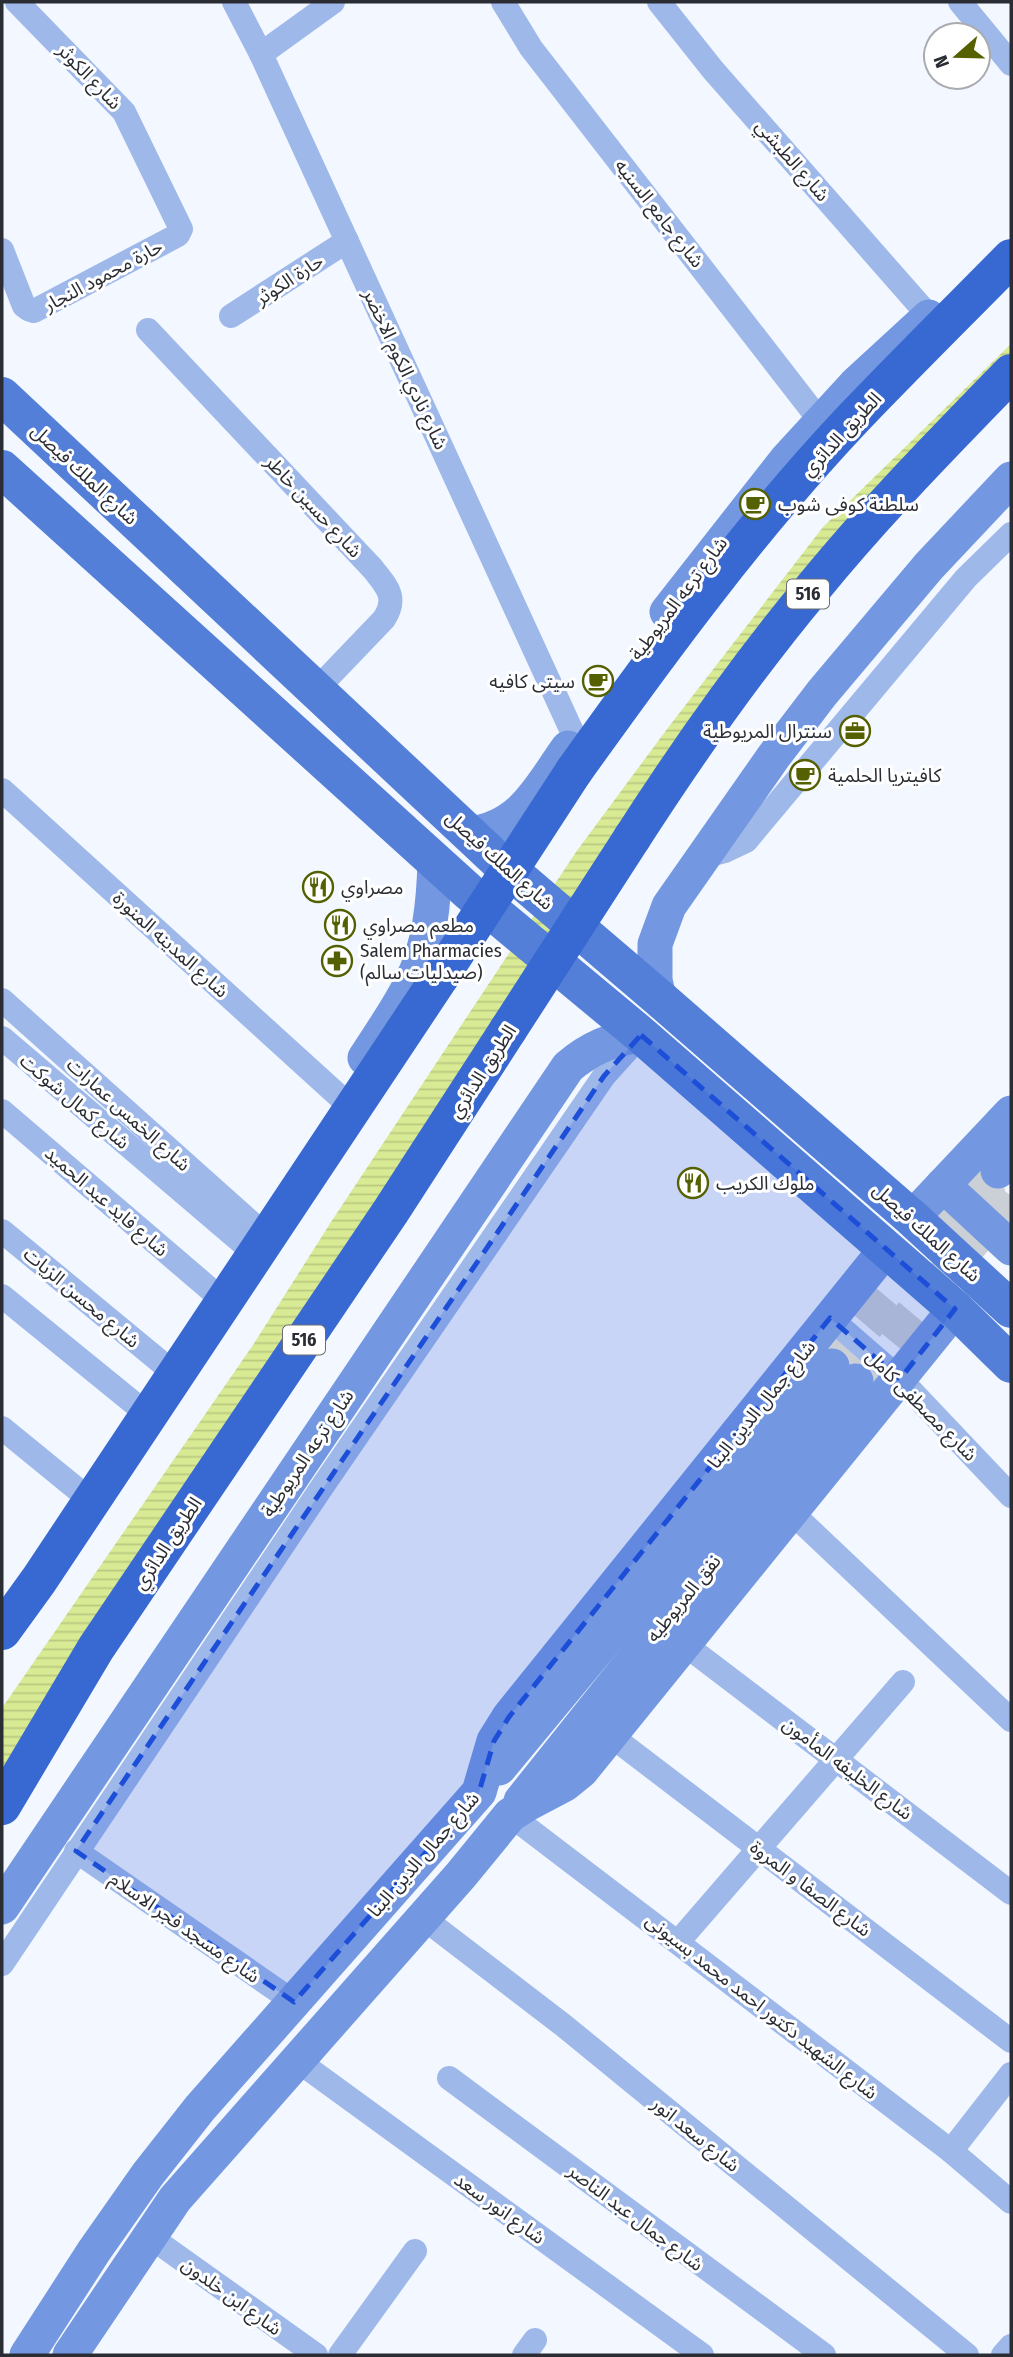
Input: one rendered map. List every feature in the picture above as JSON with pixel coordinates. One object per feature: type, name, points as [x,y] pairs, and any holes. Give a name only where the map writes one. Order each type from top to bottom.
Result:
[{"type":"highway","name":"الطريق الدائري","points":[[2,1631],[62,1545],[574,771],[625,699],[724,569],[797,482],[847,425],[1011,258]]},
{"type":"highway","name":"الطريق الدائري","points":[[2,1806],[96,1648],[391,1211],[674,773],[719,709],[814,587],[864,528],[1011,373]]},
{"type":"main road","name":"شارع ترعه المريوطية","points":[[482,846],[494,829],[529,804],[712,552],[787,459],[855,385],[1011,241]]},
{"type":"main road","name":"شارع الملك فيصل","points":[[2,396],[482,846],[912,1218],[1011,1309]]},
{"type":"main road","name":"شارع الملك فيصل","points":[[2,469],[470,893],[641,1035],[955,1309],[1011,1364]]},
{"type":"main road","points":[[659,998],[653,962],[658,930],[669,906],[774,755],[822,693],[921,575],[1011,479]]},
{"type":"main road","points":[[2,1600],[251,1237],[411,983],[420,959],[431,911],[435,860]]},
{"type":"main road","name":"شارع ترعه المريوطية","points":[[2,1907],[568,1067],[590,1050],[606,1043],[641,1035]]},
{"type":"main road","points":[[912,1218],[1011,1113]]},
{"type":"main road","points":[[943,1185],[1011,1247],[983,1281]]},
{"type":"main road","name":"شارع جمال الدين البنا","points":[[27,2355],[94,2250],[148,2174],[200,2108],[479,1791],[494,1741],[509,1717],[887,1250]]},
{"type":"main road","name":"شارع جمال الدين البنا","points":[[70,2355],[175,2199],[510,1815],[565,1784],[581,1771],[955,1309]]},
{"type":"main road","name":"نفق المريوطيه","points":[[479,1791],[844,1373],[510,1815]]},
{"type":"street","name":"شارع الكوثر","points":[[18,2],[117,104],[130,121],[180,227],[176,236]]},
{"type":"street","name":"شارع نادي الكوم الاخضر","points":[[234,2],[261,54],[575,738]]},
{"type":"street","points":[[261,54],[334,2]]},
{"type":"street","name":"شارع جامع السنيه","points":[[503,2],[531,48],[821,422]]},
{"type":"street","name":"شارع الطبشي","points":[[659,2],[713,70],[929,316]]},
{"type":"street","points":[[960,2],[1011,64]]},
{"type":"street","name":"حارة محمود النجار","points":[[2,250],[24,306],[30,311],[38,310],[176,236]]},
{"type":"street","name":"حارة الكوثر","points":[[230,316],[347,241]]},
{"type":"street","name":"شارع حسين خاطر","points":[[148,330],[373,569],[391,596],[391,608],[384,619],[316,690]]},
{"type":"street","points":[[703,858],[747,841],[966,578],[1011,534]]},
{"type":"street","name":"شارع المدينه المنورة","points":[[2,790],[341,1098]]},
{"type":"street","name":"شارع الخمس عمارات","points":[[2,1000],[251,1237]]},
{"type":"street","points":[[2,1964],[76,1851],[604,1076],[641,1035]]},
{"type":"street","name":"شارع كمال شوكت","points":[[2,1038],[251,1237]]},
{"type":"street","name":"شارع فايد عبد الحميد","points":[[2,1111],[212,1291]]},
{"type":"street","name":"شارع محسن الزيات","points":[[2,1231],[163,1364]]},
{"type":"street","points":[[2,1296],[136,1405]]},
{"type":"street","name":"شارع مصطفى كامل","points":[[830,1318],[900,1379],[1011,1496]]},
{"type":"street","points":[[2,1428],[78,1490]]},
{"type":"street","points":[[791,1512],[1011,1720]]},
{"type":"street","name":"شارع الخليفه المأمون","points":[[684,1644],[1011,1893]]},
{"type":"street","points":[[678,1942],[903,1682]]},
{"type":"street","name":"شارع الصفا و المروة","points":[[610,1735],[1011,2041]]},
{"type":"street","name":"شارع الشهيد دكتور احمد محمد بسيونى","points":[[510,1815],[951,2151],[1011,2202]]},
{"type":"street","name":"شارع مسجد فجر الاسلام","points":[[76,1851],[294,2002]]},
{"type":"street","name":"شارع سعد انور","points":[[422,1917],[573,2034],[967,2355]]},
{"type":"street","name":"شارع انور سعد","points":[[298,2061],[702,2355]]},
{"type":"street","points":[[951,2151],[1011,2074]]},
{"type":"street","name":"شارع جمال عبد الناصر","points":[[449,2078],[824,2355]]},
{"type":"street","name":"شارع ابن خلدون","points":[[149,2236],[316,2355]]},
{"type":"street","points":[[340,2355],[415,2251]]},
{"type":"street","points":[[1003,2355],[1011,2346]]},
{"type":"highlighted area","points":[[641,1035],[955,1309],[900,1379],[830,1318],[509,1717],[494,1741],[479,1792],[294,2002],[76,1851],[604,1076]]},
{"type":"shaded area","points":[[1011,344],[1011,397],[726,702],[2,1799],[2,1708],[253,1345],[331,1222],[576,852],[823,527]]},
{"type":"tunnel","points":[[832,1366],[998,1171]]},
{"type":"tunnel","points":[[856,1381],[1011,1196]]},
{"type":"place","name":"سلطنة كوفى شوب","points":[[755,504]]},
{"type":"place","name":"سيتى كافيه","points":[[598,681]]},
{"type":"place","name":"سنترال المريوطية","points":[[855,731]]},
{"type":"place","name":"كافيتريا الحلمية","points":[[805,775]]},
{"type":"place","name":"مصراوي","points":[[318,887]]},
{"type":"place","name":"مطعم مصراوي","points":[[340,925]]},
{"type":"place","name":"Salem Pharmacies (صيدليات سالم)","points":[[337,961]]},
{"type":"place","name":"ملوك الكريب","points":[[693,1183]]}]
